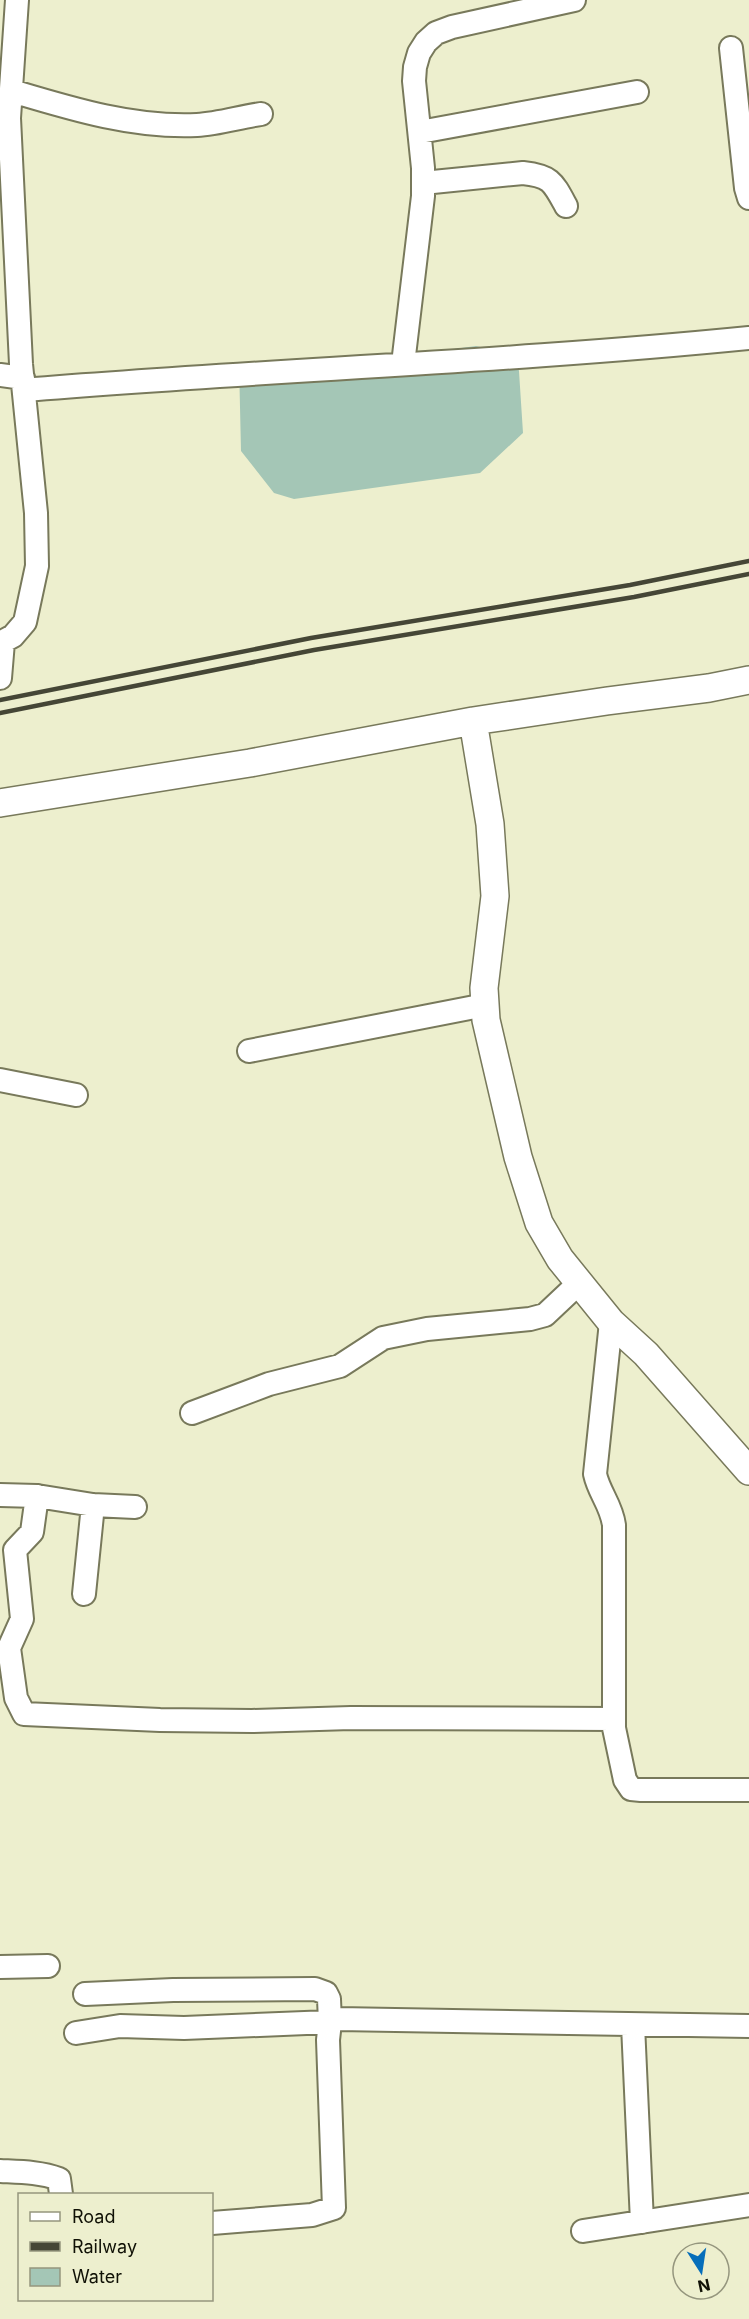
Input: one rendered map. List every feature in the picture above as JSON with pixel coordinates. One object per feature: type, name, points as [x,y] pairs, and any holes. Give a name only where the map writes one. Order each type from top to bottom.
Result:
[{"type":"street","points":[[0,678],[2,643],[13,636],[25,622],[37,566],[36,513],[4,118],[12,91],[18,0]]},
{"type":"street","points":[[403,364],[423,183],[414,81],[419,53],[436,33],[452,27],[480,10],[574,0]]},
{"type":"street","points":[[731,48],[749,198]]},
{"type":"street","points":[[12,91],[81,111],[166,124],[198,125],[261,114]]},
{"type":"street","points":[[420,132],[637,92]]},
{"type":"street","points":[[423,183],[523,173],[535,174],[546,177],[554,184],[566,206]]},
{"type":"street","points":[[0,375],[24,384],[173,378],[662,347],[749,338]]},
{"type":"street","points":[[0,803],[238,765],[473,721],[709,688],[749,680]]},
{"type":"street","points":[[473,721],[490,824],[495,896],[484,988],[485,1005],[493,1053],[518,1157],[539,1223],[560,1259],[612,1322],[646,1354],[749,1471]]},
{"type":"street","points":[[249,1051],[485,1005]]},
{"type":"street","points":[[0,1080],[76,1095]]},
{"type":"street","points":[[192,1413],[270,1384],[340,1366],[383,1338],[427,1329],[530,1319],[545,1315],[579,1283]]},
{"type":"street","points":[[612,1322],[595,1474],[597,1484],[612,1512],[614,1525],[614,1719],[625,1780],[631,1789],[749,1790]]},
{"type":"street","points":[[0,1495],[37,1496],[93,1505],[135,1507]]},
{"type":"street","points":[[37,1496],[32,1532],[15,1550],[21,1618],[9,1648],[16,1698],[24,1714],[229,1720],[614,1719]]},
{"type":"street","points":[[84,1594],[93,1505]]},
{"type":"street","points":[[0,1968],[48,1966]]},
{"type":"street","points":[[85,1994],[173,1990],[315,1989],[326,1993],[329,1999],[330,2022],[334,2208],[312,2215],[213,2223]]},
{"type":"street","points":[[76,2033],[120,2026],[184,2028],[330,2022],[338,2019],[749,2026]]},
{"type":"street","points":[[633,2025],[642,2222]]},
{"type":"street","points":[[0,2171],[51,2176],[59,2179],[61,2193]]},
{"type":"street","points":[[583,2231],[749,2205]]},
{"type":"water","points":[[476,346],[518,356],[523,433],[480,473],[294,499],[274,493],[241,451],[239,363],[358,362]]},
{"type":"railway","points":[[0,700],[311,638],[630,585],[749,561]]},
{"type":"railway","points":[[0,713],[314,650],[634,597],[749,574]]}]
